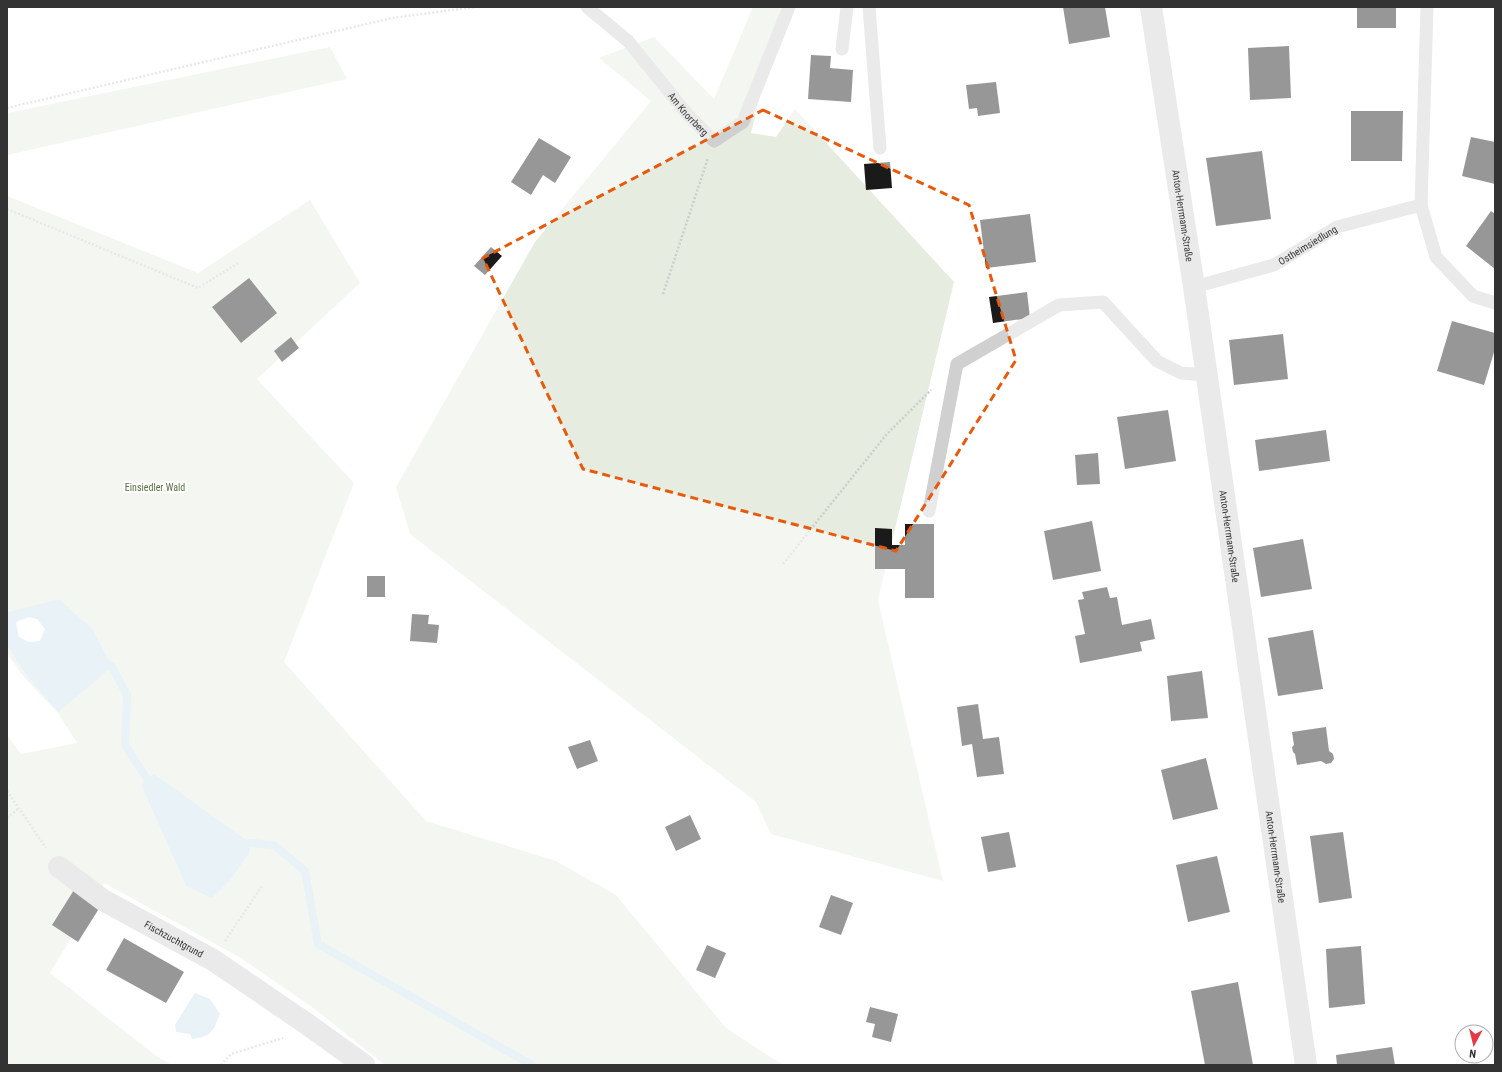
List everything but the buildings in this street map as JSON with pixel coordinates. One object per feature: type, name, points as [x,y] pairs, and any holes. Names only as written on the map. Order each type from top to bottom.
[{"type":"street","name":"Anton-Herrmann-Straße","points":[[1151,7],[1194,287],[1306,1065]]},
{"type":"street","name":"Fischzuchtgrund","points":[[59,867],[103,900],[212,960],[308,1024],[364,1065]]},
{"type":"lane","name":"Am Knorrberg","points":[[587,7],[628,41],[688,115],[714,141],[743,122],[789,7]]},
{"type":"lane","points":[[842,49],[847,7]]},
{"type":"lane","points":[[869,7],[880,148]]},
{"type":"lane","points":[[1427,7],[1421,205],[1436,257],[1473,296],[1495,303]]},
{"type":"lane","name":"Ostheimsiedlung","points":[[1194,287],[1274,265],[1337,227],[1421,205]]},
{"type":"lane","points":[[928,511],[957,364],[1059,306],[1103,302],[1157,361],[1181,373],[1206,375]]},
{"type":"path","points":[[7,108],[392,18],[475,7]]},
{"type":"path","points":[[663,294],[700,179],[714,141]]},
{"type":"path","points":[[7,209],[198,288],[240,262]]},
{"type":"path","points":[[783,564],[886,435],[957,364]]},
{"type":"path","points":[[7,791],[59,867]]},
{"type":"path","points":[[7,818],[19,808]]},
{"type":"path","points":[[212,960],[262,886]]},
{"type":"path","points":[[221,1065],[231,1054],[291,1035],[308,1024]]},
{"type":"highlighted area","points":[[763,110],[969,205],[1016,360],[896,551],[583,469],[483,258]]},
{"type":"green space","points":[[753,7],[781,7],[751,133],[776,137],[795,109],[954,282],[878,600],[943,881],[771,834],[756,802],[410,534],[396,487],[535,242],[651,101],[599,58],[654,37],[714,99]]},
{"type":"green space","points":[[330,47],[347,79],[7,155],[7,113]]},
{"type":"green space","name":"Einsiedler Wald","points":[[7,196],[198,273],[310,200],[360,283],[257,379],[354,483],[284,662],[426,821],[556,861],[616,895],[726,1028],[783,1065],[385,1065],[316,1010],[241,958],[104,883],[50,973],[155,1055],[172,1065],[7,1065],[7,735],[21,754],[77,743],[58,713],[23,676],[7,653],[7,645],[25,674],[58,712],[59,599],[7,612]],"holes":[[[141,785],[213,897],[186,886]]]},
{"type":"water","points":[[59,599],[93,630],[112,667],[58,712],[25,674],[7,645],[7,612]],"holes":[[[28,617],[37,619],[45,629],[40,641],[29,642],[19,637],[16,622]]]},
{"type":"water","points":[[154,774],[250,843],[249,853],[231,879],[212,898],[186,886],[141,785]]},
{"type":"water","points":[[195,993],[210,999],[220,1014],[215,1026],[208,1035],[192,1039],[190,1034],[176,1032],[175,1025]]},
{"type":"waterway","points":[[105,661],[112,667],[127,695],[125,745],[147,779],[154,787]]},
{"type":"waterway","points":[[250,843],[274,845],[305,871],[318,944],[532,1065]]}]
